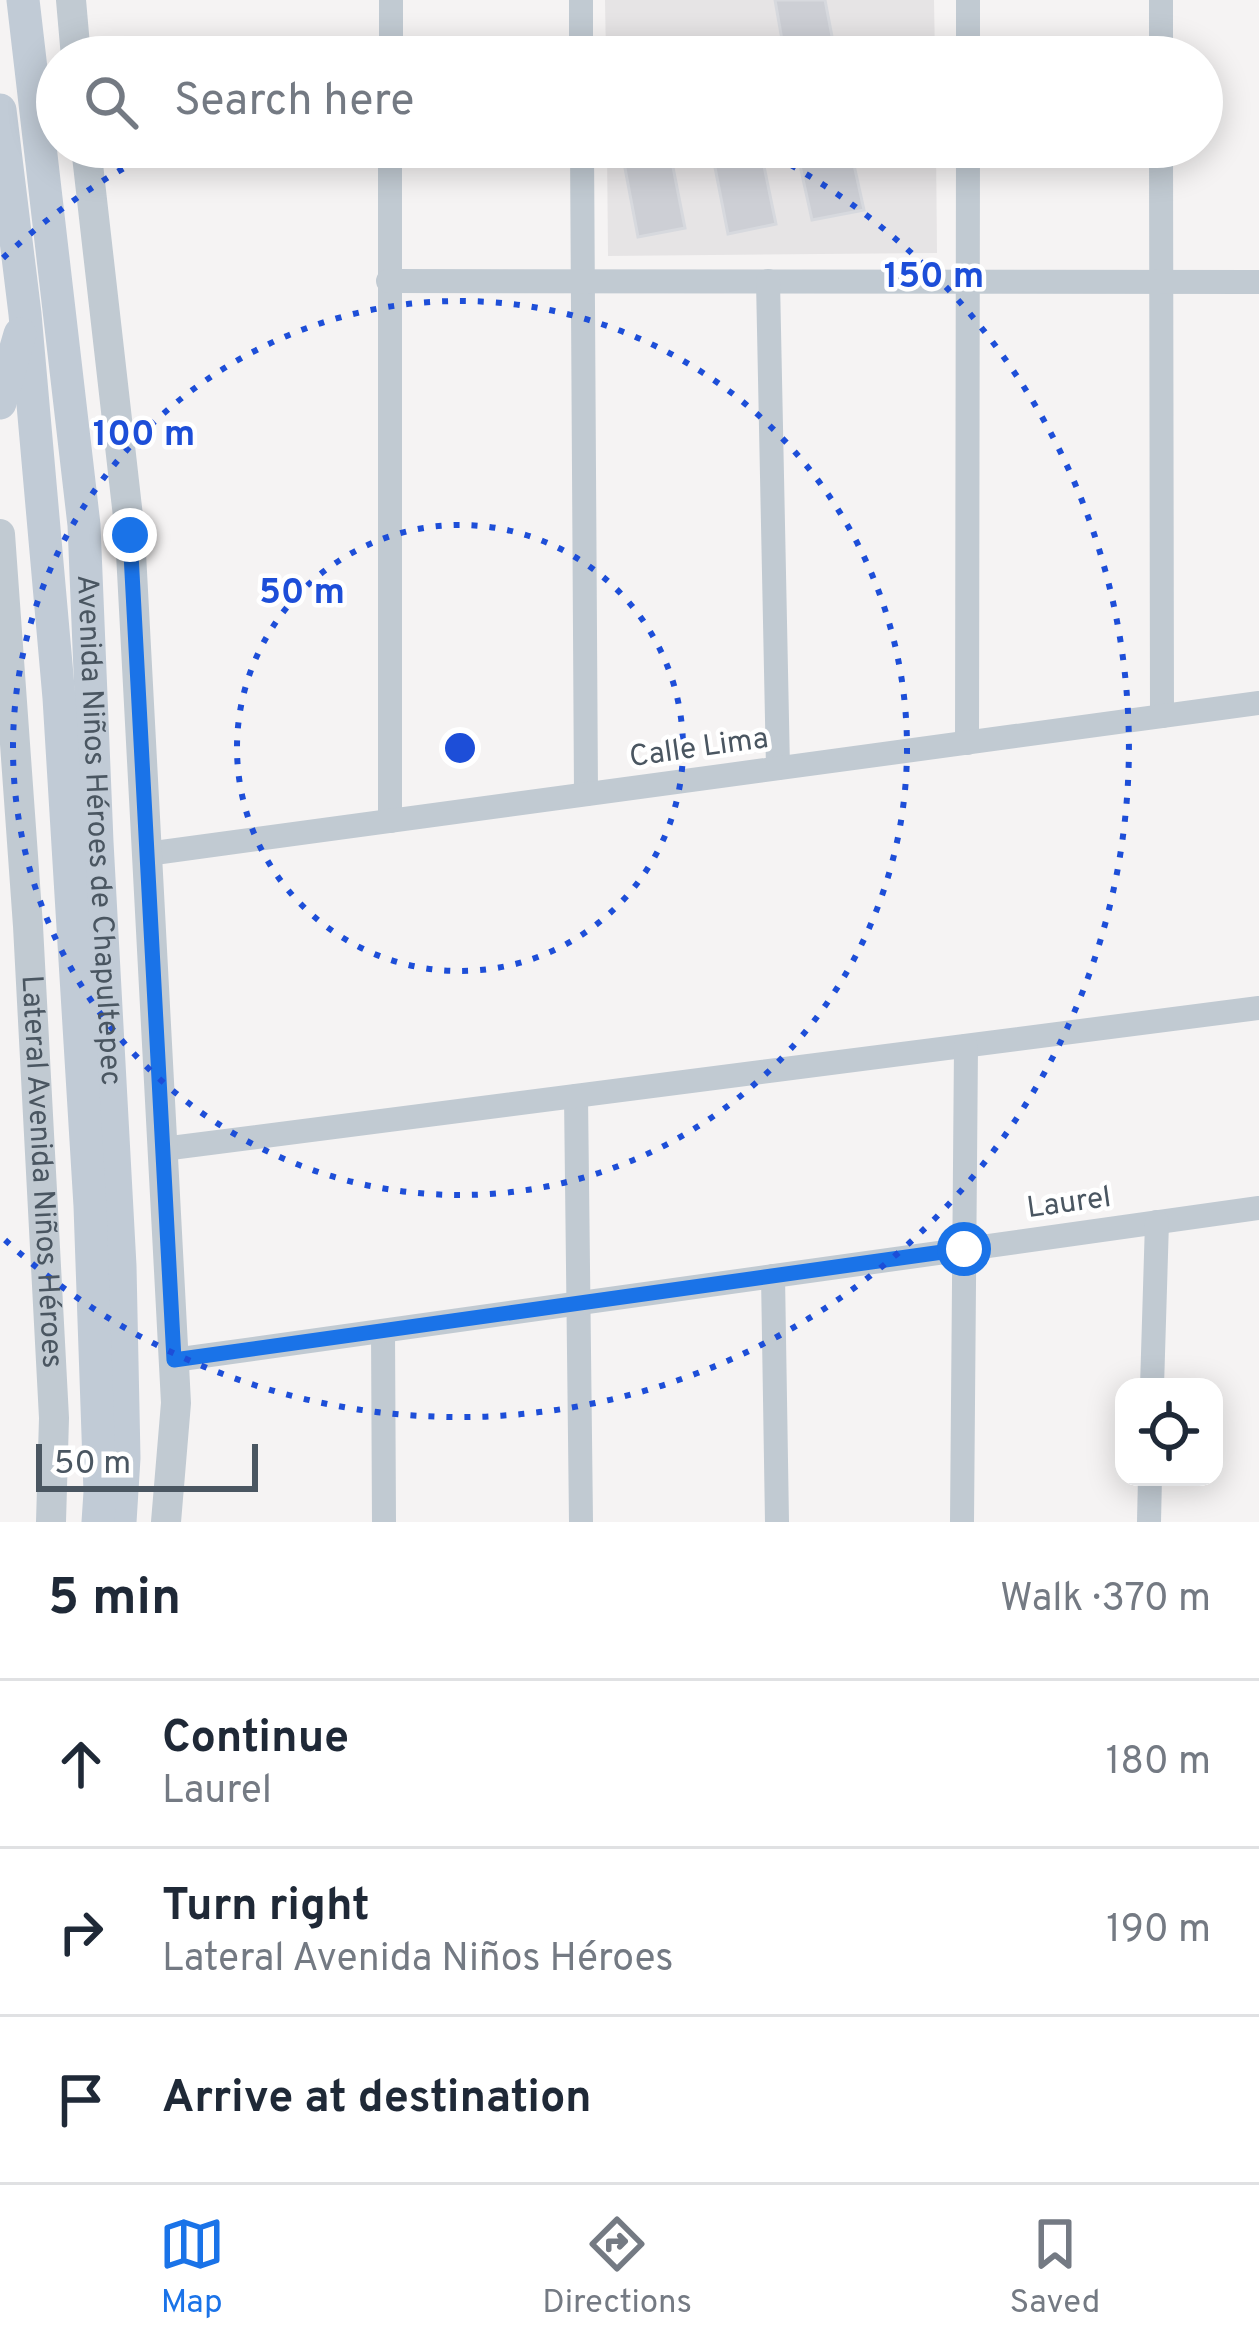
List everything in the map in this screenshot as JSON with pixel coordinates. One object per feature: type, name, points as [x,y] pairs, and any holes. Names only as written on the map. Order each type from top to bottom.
[{"type":"main road","name":"Avenida Niños Héroes de Chapultepec","points":[[23,0],[36,112]]},
{"type":"main road","name":"Avenida Niños Héroes de Chapultepec","points":[[0,110],[25,314],[59,698],[89,1206],[98,1522]]},
{"type":"main road","name":"Avenida Niños Héroes de Chapultepec","points":[[43,168],[84,525],[121,1266],[124,1458],[120,1522]]},
{"type":"main road","points":[[0,403],[25,314]]},
{"type":"street","points":[[71,0],[74,36]]},
{"type":"street","points":[[391,0],[391,36]]},
{"type":"street","points":[[581,0],[581,36]]},
{"type":"street","points":[[968,0],[968,36]]},
{"type":"street","points":[[1161,0],[1161,36]]},
{"type":"street","points":[[88,168],[130,535],[176,1403],[166,1522]]},
{"type":"street","points":[[390,168],[390,821]]},
{"type":"street","points":[[582,168],[586,794]]},
{"type":"street","points":[[967,743],[968,168]]},
{"type":"street","points":[[1161,168],[1162,716]]},
{"type":"street","points":[[388,280],[1259,282]]},
{"type":"street","points":[[768,281],[778,768]]},
{"type":"street","name":"Lateral Avenida Niños Héroes","points":[[0,534],[28,926],[55,1418],[51,1522]]},
{"type":"street","name":"Calle Lima","points":[[146,854],[1259,703]]},
{"type":"street","points":[[163,1149],[1259,1008]]},
{"type":"street","points":[[962,1522],[966,1046]]},
{"type":"street","points":[[576,1096],[581,1522]]},
{"type":"street","name":"Laurel","points":[[174,1360],[1259,1208]]},
{"type":"street","points":[[1153,1378],[1157,1222]]},
{"type":"street","points":[[773,1276],[777,1522]]},
{"type":"street","points":[[383,1330],[383,1522]]},
{"type":"street","points":[[1149,1522],[1150,1486]]},
{"type":"shaded area","points":[[605,0],[934,0],[935,36],[606,36]]},
{"type":"shaded area","points":[[607,168],[936,168],[937,253],[608,256]]},
{"type":"building","points":[[775,0],[825,0],[832,36],[781,36]]},
{"type":"building","points":[[625,168],[673,168],[685,228],[638,237]]},
{"type":"building","points":[[715,168],[764,168],[776,224],[728,234]]},
{"type":"building","points":[[801,168],[855,168],[864,210],[812,220]]},
{"type":"route","points":[[130,535],[174,1360],[964,1249]]}]
